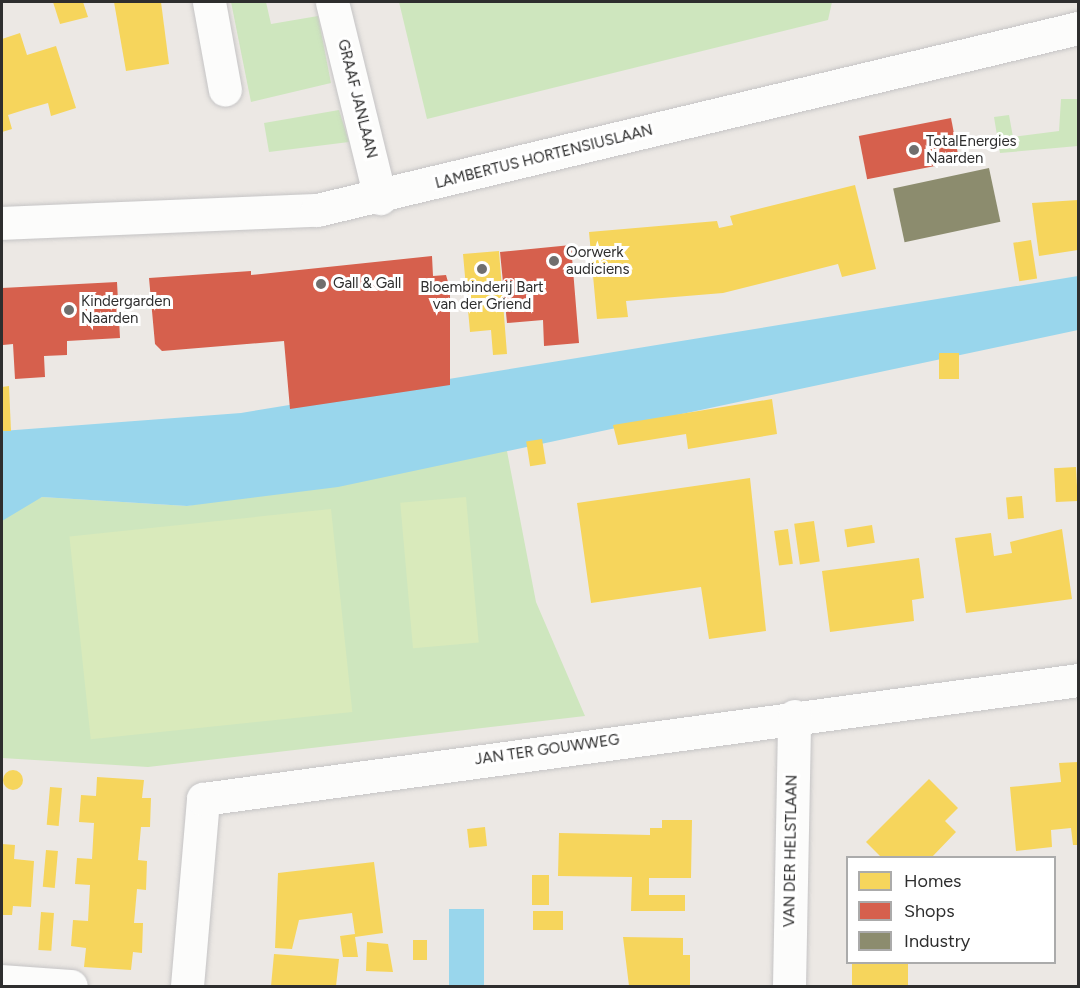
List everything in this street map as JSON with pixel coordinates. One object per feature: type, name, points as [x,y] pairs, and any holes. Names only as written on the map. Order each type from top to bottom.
[{"type":"street","points":[[209,2],[225,90]]},
{"type":"street","name":"GRAAF JANLAAN","points":[[332,2],[380,198]]},
{"type":"street","name":"LAMBERTUS HORTENSIUSLAAN","points":[[2,223],[317,210],[380,198],[1078,28]]},
{"type":"street","name":"JAN TER GOUWWEG","points":[[187,987],[203,799],[794,716],[1078,680]]},
{"type":"street","name":"VAN DER HELSTLAAN","points":[[789,987],[794,716]]},
{"type":"street","points":[[2,981],[71,987]]},
{"type":"green space","points":[[231,2],[266,2],[271,24],[318,16],[331,83],[251,102]]},
{"type":"green space","points":[[399,2],[832,2],[828,20],[427,119]]},
{"type":"green space","points":[[1061,99],[1078,99],[1078,146],[1000,153],[994,117],[1009,115],[1013,137],[1059,131]]},
{"type":"green space","points":[[339,110],[349,142],[269,152],[264,123]]},
{"type":"green space","points":[[506,446],[536,602],[585,716],[148,767],[2,758],[2,521],[15,508],[42,497],[187,506]]},
{"type":"green space","points":[[466,497],[479,642],[413,648],[400,503]]},
{"type":"green space","points":[[331,509],[352,712],[91,739],[69,536]]},
{"type":"water","points":[[1078,276],[1078,330],[338,487],[187,506],[42,497],[2,521],[2,431],[241,413]]},
{"type":"water","points":[[449,909],[484,909],[484,986],[449,986]]},
{"type":"building: Homes","points":[[53,2],[83,2],[88,17],[60,24]]},
{"type":"building: Homes","points":[[114,2],[161,2],[169,64],[126,71]]},
{"type":"building: Homes","points":[[20,33],[27,55],[56,46],[76,108],[51,116],[48,103],[8,115],[12,129],[2,132],[2,39]]},
{"type":"building: Homes","points":[[855,185],[876,269],[842,277],[838,264],[723,293],[626,301],[628,317],[597,319],[589,232],[717,221],[719,228],[733,225],[730,216]]},
{"type":"building: Homes","points":[[1078,200],[1078,250],[1039,256],[1032,203]]},
{"type":"building: Homes","points":[[1031,240],[1037,279],[1019,281],[1013,243]]},
{"type":"building: Homes","points":[[499,251],[507,354],[493,355],[491,330],[470,332],[463,254]]},
{"type":"building: Homes","points":[[939,353],[959,353],[959,379],[939,379]]},
{"type":"building: Homes","points":[[9,386],[11,431],[2,431],[2,387]]},
{"type":"building: Homes","points":[[772,399],[777,434],[688,449],[686,434],[618,445],[613,425]]},
{"type":"building: Homes","points":[[542,439],[546,464],[530,466],[526,442]]},
{"type":"building: Homes","points":[[1076,467],[1078,501],[1056,502],[1054,468]]},
{"type":"building: Homes","points":[[750,478],[766,631],[709,639],[701,587],[591,603],[577,503]]},
{"type":"building: Homes","points":[[1022,496],[1024,518],[1008,519],[1006,497]]},
{"type":"building: Homes","points":[[814,521],[820,562],[800,564],[794,524]]},
{"type":"building: Homes","points":[[872,525],[875,543],[847,547],[844,529]]},
{"type":"building: Homes","points":[[788,529],[793,564],[779,566],[774,531]]},
{"type":"building: Homes","points":[[1062,529],[1072,599],[966,613],[955,538],[991,533],[994,556],[1012,553],[1010,542]]},
{"type":"building: Homes","points":[[919,558],[924,598],[912,600],[914,621],[830,632],[822,571]]},
{"type":"building: Homes","points":[[1078,762],[1078,845],[1073,845],[1071,828],[1051,830],[1052,847],[1016,851],[1010,787],[1061,782],[1059,763]]},
{"type":"building: Homes","points":[[13,770],[20,773],[23,780],[20,787],[13,790],[6,787],[3,780],[6,773]]},
{"type":"building: Homes","points":[[97,777],[144,780],[142,798],[151,798],[150,827],[141,827],[138,860],[147,861],[146,890],[137,889],[134,923],[143,923],[142,953],[133,952],[131,970],[84,967],[86,948],[71,946],[73,920],[88,921],[90,885],[75,884],[77,858],[92,859],[94,823],[79,822],[81,795],[96,796]]},
{"type":"building: Homes","points":[[929,779],[958,808],[945,821],[956,832],[933,856],[880,856],[866,842]]},
{"type":"building: Homes","points":[[50,787],[62,788],[59,826],[47,825]]},
{"type":"building: Homes","points":[[662,820],[692,820],[691,878],[649,878],[649,895],[685,895],[685,911],[631,911],[632,877],[558,876],[559,833],[650,835],[650,828],[662,828]]},
{"type":"building: Homes","points":[[485,827],[487,846],[469,848],[467,829]]},
{"type":"building: Homes","points":[[2,844],[15,845],[14,859],[34,861],[31,907],[13,906],[12,915],[2,915]]},
{"type":"building: Homes","points":[[46,850],[58,851],[55,888],[43,887]]},
{"type":"building: Homes","points":[[374,862],[383,933],[355,937],[358,957],[343,957],[340,936],[355,934],[352,913],[299,920],[292,949],[275,948],[278,873]]},
{"type":"building: Homes","points":[[532,875],[549,875],[549,905],[532,905]]},
{"type":"building: Homes","points":[[533,911],[563,911],[563,930],[533,930]]},
{"type":"building: Homes","points":[[41,912],[54,913],[51,951],[38,950]]},
{"type":"building: Homes","points":[[623,937],[683,938],[683,955],[690,955],[690,986],[629,986]]},
{"type":"building: Homes","points":[[413,940],[427,940],[427,960],[413,960]]},
{"type":"building: Homes","points":[[367,942],[388,944],[393,972],[366,971]]},
{"type":"building: Homes","points":[[274,954],[339,959],[336,986],[271,986]]},
{"type":"building: Homes","points":[[852,964],[908,964],[908,986],[852,986]]},
{"type":"building: Shops","points":[[951,118],[959,161],[867,179],[859,136]]},
{"type":"building: Shops","points":[[571,245],[579,343],[544,346],[543,320],[507,323],[500,252]]},
{"type":"building: Shops","points":[[432,256],[433,276],[446,275],[450,289],[450,385],[290,409],[284,341],[162,351],[155,344],[149,278],[251,271],[251,275]]},
{"type":"building: Shops","points":[[117,282],[120,338],[67,341],[67,355],[44,356],[45,377],[15,379],[13,344],[3,345],[2,288]]},
{"type":"building: Industry","points":[[989,168],[1000,222],[905,242],[893,188]]},
{"type":"place","name":"TotalEnergies Naarden","points":[[914,150]]},
{"type":"place","name":"Oorwerk audiciens","points":[[554,261]]},
{"type":"place","name":"Bloembinderij Bart van der Griend","points":[[482,269]]},
{"type":"place","name":"Gall & Gall","points":[[321,284]]},
{"type":"place","name":"Kindergarden Naarden","points":[[69,310]]}]
